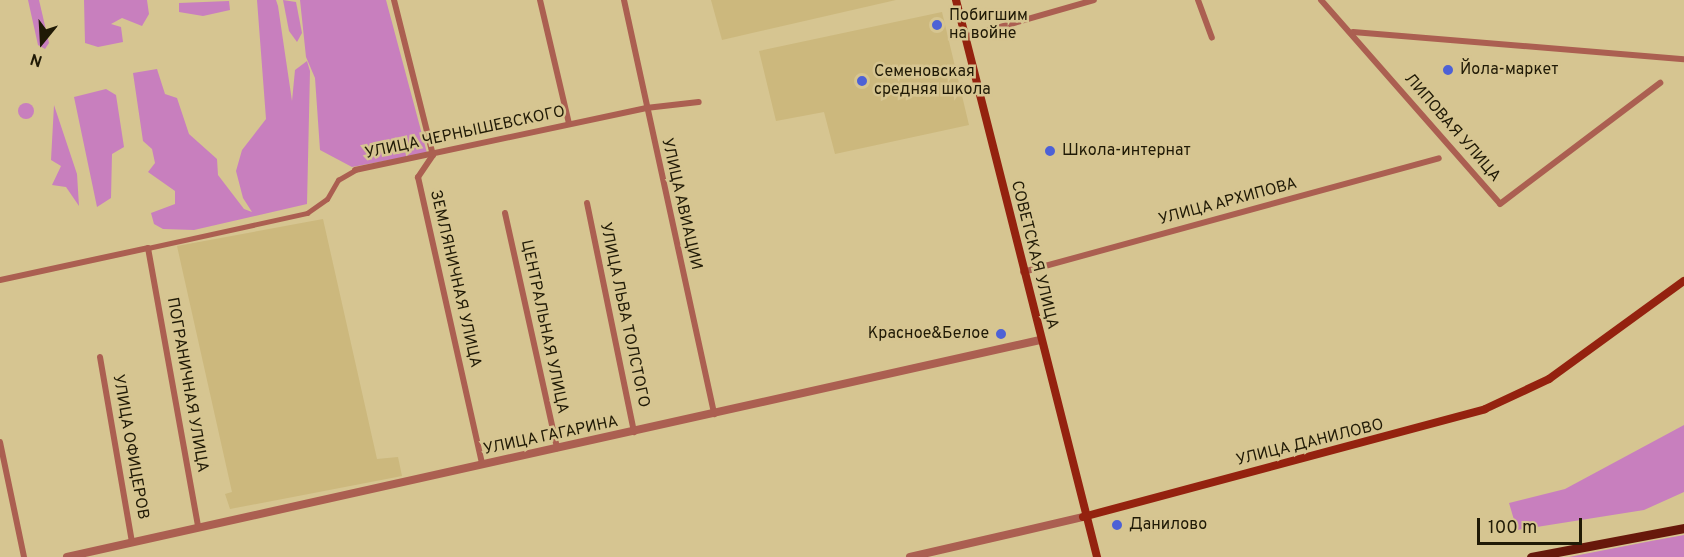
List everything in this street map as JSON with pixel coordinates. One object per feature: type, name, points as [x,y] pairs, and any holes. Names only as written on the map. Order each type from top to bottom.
[{"type":"main road","name":"СОВЕТСКАЯ УЛИЦА","points":[[956,0],[1083,516],[1097,557]]},
{"type":"main road","name":"УЛИЦА ДАНИЛОВО","points":[[1083,516],[1485,409],[1549,379],[1684,282]]},
{"type":"main road","points":[[1531,557],[1684,528]]},
{"type":"street","points":[[394,0],[433,155]]},
{"type":"street","points":[[540,0],[568,124]]},
{"type":"street","name":"УЛИЦА АВИАЦИИ","points":[[624,0],[645,108],[714,414]]},
{"type":"street","points":[[965,37],[1094,0]]},
{"type":"street","points":[[1198,0],[1212,38]]},
{"type":"street","name":"ЛИПОВАЯ УЛИЦА","points":[[1321,0],[1352,32],[1500,204],[1660,83]]},
{"type":"street","points":[[1352,32],[1684,59]]},
{"type":"street","name":"УЛИЦА ЧЕРНЫШЕВСКОГО","points":[[148,249],[307,213],[327,199],[338,180],[355,170],[645,108],[699,102]]},
{"type":"street","name":"ЗЕМЛЯНИЧНАЯ УЛИЦА","points":[[433,155],[418,177],[482,464]]},
{"type":"street","name":"УЛИЦА АРХИПОВА","points":[[1023,272],[1439,158]]},
{"type":"street","name":"УЛИЦА ЛЬВА ТОЛСТОГО","points":[[586,203],[634,432]]},
{"type":"street","name":"ЦЕНТРАЛЬНАЯ УЛИЦА","points":[[505,213],[557,448]]},
{"type":"street","points":[[0,280],[148,249]]},
{"type":"street","name":"ПОГРАНИЧНАЯ УЛИЦА","points":[[148,249],[198,527]]},
{"type":"street","name":"УЛИЦА ГАГАРИНА","points":[[67,557],[1040,340]]},
{"type":"street","name":"УЛИЦА ОФИЦЕРОВ","points":[[100,357],[132,542]]},
{"type":"street","points":[[0,442],[24,557]]},
{"type":"street","name":"УЛИЦА ДАНИЛОВО","points":[[910,557],[1083,516]]},
{"type":"shaded area","points":[[28,0],[39,0],[49,43],[45,49],[38,45]]},
{"type":"shaded area","points":[[84,0],[147,0],[149,14],[142,26],[122,18],[111,24],[121,27],[123,42],[98,47],[85,43]]},
{"type":"shaded area","points":[[257,0],[276,0],[292,101],[295,70],[307,61],[310,71],[307,204],[194,230],[163,229],[154,224],[151,213],[175,204],[175,191],[148,172],[155,163],[152,149],[143,141],[133,73],[157,69],[165,94],[177,98],[189,134],[217,159],[218,175],[244,209],[252,212],[243,198],[236,171],[242,150],[266,119]]},
{"type":"shaded area","points":[[283,0],[296,2],[302,33],[297,42],[289,31]]},
{"type":"shaded area","points":[[300,0],[386,0],[427,153],[352,167],[320,150],[315,78],[306,57]]},
{"type":"shaded area","points":[[711,0],[896,0],[722,40]]},
{"type":"shaded area","points":[[229,1],[230,10],[203,16],[179,12],[179,3]]},
{"type":"shaded area","name":"Семеновская средняя школа","points":[[942,12],[969,125],[835,154],[824,112],[776,121],[759,51]]},
{"type":"shaded area","points":[[106,89],[116,95],[124,147],[112,154],[111,198],[97,207],[74,97]]},
{"type":"shaded area","points":[[23,103],[29,103],[34,111],[32,117],[23,119],[18,114],[18,108]]},
{"type":"shaded area","points":[[54,105],[77,174],[79,206],[66,187],[52,185],[61,166],[51,160]]},
{"type":"shaded area","points":[[323,219],[377,459],[398,457],[402,476],[230,509],[225,494],[232,492],[177,246]]},
{"type":"shaded area","points":[[1684,425],[1684,492],[1644,510],[1517,530],[1509,503],[1565,489]]},
{"type":"shaded area","points":[[1684,535],[1684,557],[1569,557],[1651,541]]},
{"type":"place","name":"Побигшим на войне","points":[[937,25]]},
{"type":"place","name":"Йола-маркет","points":[[1448,70]]},
{"type":"place","name":"Семеновская средняя школа","points":[[862,81]]},
{"type":"place","name":"Школа-интернат","points":[[1050,151]]},
{"type":"place","name":"Красное&Белое","points":[[1001,334]]},
{"type":"place","name":"Данилово","points":[[1117,525]]}]
